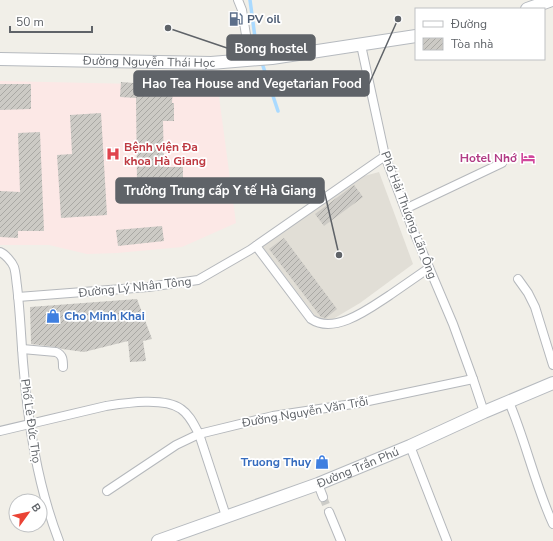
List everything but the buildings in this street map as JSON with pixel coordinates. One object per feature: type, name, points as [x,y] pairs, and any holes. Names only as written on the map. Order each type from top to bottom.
[{"type":"main road","points":[[530,8],[552,0]]},
{"type":"main road","name":"Đường Nguyễn Thái Học","points":[[0,59],[211,63],[272,58],[415,36]]},
{"type":"main road","name":"Đường Trần Phú","points":[[158,541],[318,484],[410,446],[484,412],[553,384]]},
{"type":"street","points":[[238,0],[242,10],[252,60]]},
{"type":"street","name":"Phố Hải Thượng Lãn Ông","points":[[361,45],[385,156],[405,209],[453,324],[473,379]]},
{"type":"street","name":"Đường Lý Nhân Tông","points":[[18,297],[148,287],[191,282],[206,276],[256,246],[385,156]]},
{"type":"street","points":[[405,209],[502,163]]},
{"type":"street","points":[[256,246],[311,319],[322,323],[336,323],[357,316],[429,268]]},
{"type":"street","points":[[0,252],[3,253],[14,266],[18,297]]},
{"type":"street","points":[[518,279],[528,293],[534,307],[553,365]]},
{"type":"street","name":"Phố Lê Đức Thọ","points":[[18,297],[30,425],[40,480],[59,541]]},
{"type":"street","points":[[22,349],[56,352],[60,354],[63,360],[63,367]]},
{"type":"street","points":[[473,379],[484,412]]},
{"type":"street","name":"Đường Nguyễn Văn Trỗi","points":[[107,491],[176,445],[199,434],[268,417],[359,403],[473,379]]},
{"type":"street","points":[[0,431],[122,403],[157,402],[180,408],[189,415],[199,434],[226,516]]},
{"type":"street","points":[[509,402],[553,524]]},
{"type":"street","points":[[410,446],[447,541]]},
{"type":"street","points":[[318,484],[323,497]]},
{"type":"street","points":[[329,512],[341,541]]},
{"type":"shaded area","name":"Bệnh viện Đa khoa Hà Giang","points":[[0,81],[183,85],[217,82],[236,223],[182,247],[117,253],[87,254],[49,245],[0,245]]},
{"type":"shaded area","points":[[379,172],[413,264],[360,303],[328,322],[319,321],[262,246],[357,178]]},
{"type":"waterway","points":[[250,0],[256,45],[278,111]]},
{"type":"tunnel","points":[[323,497],[329,512]]},
{"type":"place","name":"PV oil","points":[[236,19]]},
{"type":"place","name":"Hao Tea House and Vegetarian Food","points":[[398,19]]},
{"type":"place","name":"Bong hostel","points":[[168,28]]},
{"type":"place","name":"Bệnh viện Đa khoa Hà Giang","points":[[113,154]]},
{"type":"place","name":"Hotel Nhớ","points":[[528,158]]},
{"type":"place","name":"Trường Trung cấp Y tế Hà Giang","points":[[339,255]]},
{"type":"place","name":"Cho Minh Khai","points":[[53,316]]},
{"type":"place","name":"Truong Thuy","points":[[322,462]]}]
